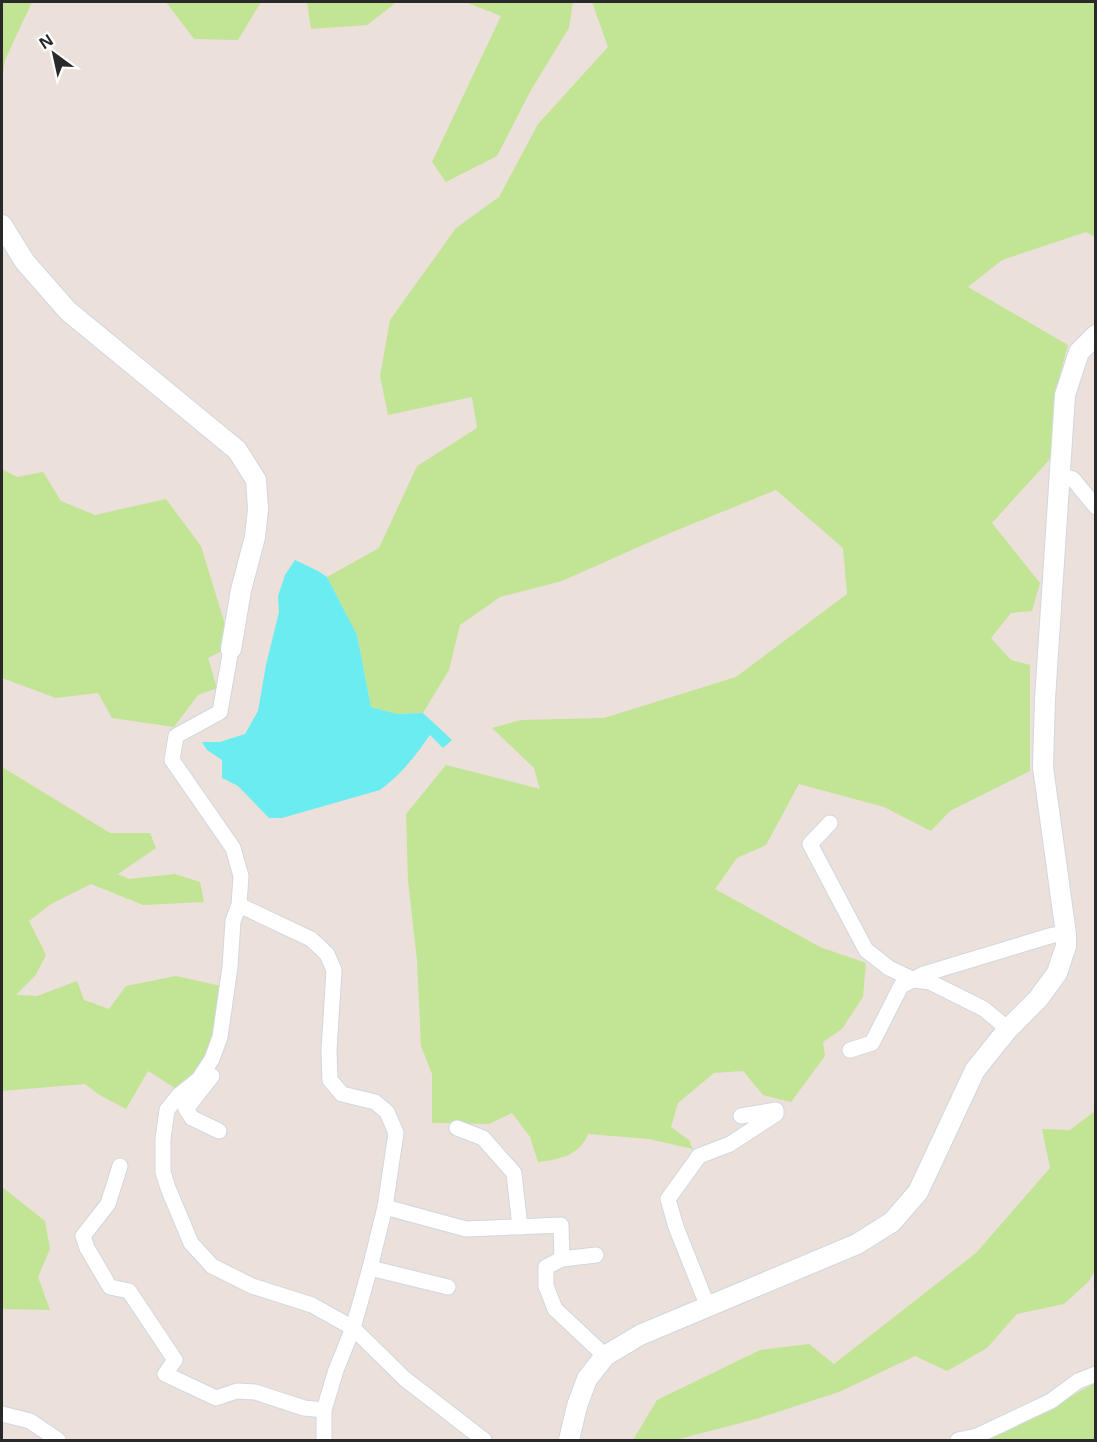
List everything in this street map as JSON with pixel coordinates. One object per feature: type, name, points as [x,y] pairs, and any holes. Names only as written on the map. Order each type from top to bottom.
[{"type":"street","points":[[2,225],[26,262],[68,311],[237,450],[256,480],[258,509],[255,537],[242,590],[220,712],[176,736],[172,760],[233,848],[241,876],[239,906],[233,921],[230,967],[220,1037],[212,1059],[199,1079],[179,1095],[167,1110],[163,1139],[163,1172],[168,1188],[191,1243],[212,1266],[252,1286],[312,1305],[353,1328],[465,1434],[484,1440]]},
{"type":"street","points":[[569,1440],[577,1406],[587,1379],[605,1356],[640,1335],[857,1244],[892,1222],[918,1192],[975,1070],[1008,1029],[1038,999],[1057,973],[1066,946],[1066,934],[1043,767],[1044,699],[1065,395],[1079,352],[1095,335]]},
{"type":"street","points":[[1061,475],[1073,479],[1095,507]]},
{"type":"street","points":[[830,823],[810,844],[866,950],[889,968],[914,980],[930,982],[984,1009],[1008,1029]]},
{"type":"street","points":[[239,906],[312,939],[327,954],[334,970],[329,1050],[330,1080],[342,1094],[375,1102],[387,1112],[396,1133],[385,1207],[370,1268],[353,1328],[336,1370],[324,1410],[324,1440]]},
{"type":"street","points":[[850,1050],[872,1043],[901,986],[924,974],[1053,935],[1066,934]]},
{"type":"street","points":[[219,1131],[192,1118],[186,1109],[220,1066],[220,1037]]},
{"type":"street","points":[[708,1307],[676,1227],[668,1199],[699,1156],[730,1144],[776,1114],[776,1110],[741,1116]]},
{"type":"street","points":[[457,1128],[483,1138],[514,1173],[520,1227]]},
{"type":"street","points":[[120,1166],[108,1204],[83,1236],[87,1248],[110,1287],[129,1291],[175,1360],[165,1374],[216,1398],[237,1391],[255,1392],[304,1408],[324,1410]]},
{"type":"street","points":[[385,1207],[466,1229],[561,1225],[562,1259]]},
{"type":"street","points":[[597,1255],[562,1259],[546,1267],[546,1286],[555,1309],[605,1356]]},
{"type":"street","points":[[370,1268],[448,1287]]},
{"type":"street","points":[[958,1440],[976,1436],[1051,1401],[1078,1381],[1095,1374]]},
{"type":"street","points":[[2,1414],[30,1421],[58,1440]]},
{"type":"green space","points":[[2,2],[32,2],[5,60],[2,80]]},
{"type":"green space","points":[[166,2],[261,2],[238,40],[194,39]]},
{"type":"green space","points":[[307,2],[397,2],[367,25],[311,29]]},
{"type":"green space","points":[[465,2],[573,2],[569,28],[531,90],[497,156],[446,182],[432,162],[501,16]]},
{"type":"green space","points":[[592,2],[1095,2],[1095,237],[1086,232],[1002,260],[968,287],[1068,345],[1054,397],[1051,458],[992,523],[1040,583],[1032,611],[1011,613],[991,638],[1011,660],[1030,665],[1030,771],[950,811],[931,831],[884,807],[799,784],[766,845],[737,858],[715,889],[820,947],[866,963],[863,997],[842,1029],[823,1042],[825,1056],[791,1102],[763,1095],[743,1071],[714,1073],[678,1103],[671,1127],[689,1140],[693,1149],[649,1139],[588,1134],[574,1152],[554,1160],[538,1162],[530,1137],[512,1113],[489,1124],[432,1123],[432,1074],[421,1046],[417,960],[408,881],[406,814],[446,765],[540,789],[534,768],[492,728],[521,720],[604,718],[736,677],[847,594],[843,548],[776,490],[670,533],[562,581],[500,597],[460,625],[449,670],[423,713],[397,714],[371,707],[357,635],[327,577],[379,548],[417,466],[477,428],[472,397],[388,415],[380,376],[390,320],[456,228],[499,197],[538,124],[608,47]]},
{"type":"green space","points":[[2,469],[17,477],[43,472],[61,501],[95,515],[166,499],[201,546],[227,631],[220,652],[208,658],[217,688],[198,695],[174,727],[112,718],[98,693],[56,698],[2,678]]},
{"type":"green space","points":[[2,767],[110,833],[150,833],[156,848],[118,874],[129,879],[175,874],[200,882],[204,902],[143,905],[91,884],[51,904],[29,921],[46,955],[35,976],[16,995],[37,996],[77,981],[84,1000],[109,1009],[126,986],[176,976],[221,986],[217,1065],[204,1081],[193,1076],[175,1088],[148,1071],[126,1109],[85,1084],[2,1091]]},
{"type":"green space","points":[[1095,1111],[1095,1270],[1089,1281],[1064,1304],[1017,1314],[987,1348],[947,1371],[915,1356],[839,1392],[756,1419],[675,1440],[633,1440],[657,1400],[760,1350],[809,1344],[834,1364],[976,1253],[1050,1168],[1042,1129],[1070,1130]]},
{"type":"green space","points":[[2,1187],[45,1221],[50,1249],[38,1277],[50,1310],[2,1309]]},
{"type":"green space","points":[[1095,1383],[1095,1440],[978,1440],[1004,1433]]},
{"type":"water","points":[[295,560],[327,577],[357,635],[371,707],[397,714],[423,713],[452,740],[443,748],[430,735],[401,772],[380,790],[282,818],[269,818],[238,786],[222,778],[222,760],[207,750],[202,742],[220,742],[245,734],[258,711],[279,612],[278,596],[285,575]]}]
